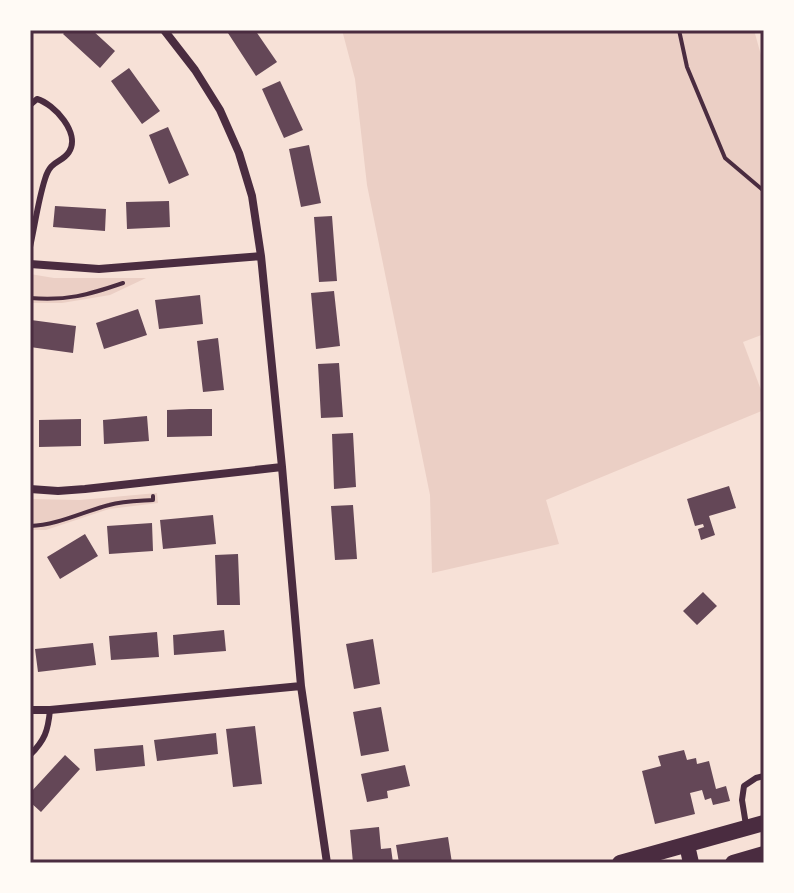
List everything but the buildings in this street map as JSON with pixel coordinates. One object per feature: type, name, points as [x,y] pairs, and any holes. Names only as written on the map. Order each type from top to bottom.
[{"type":"main road","points":[[620,863],[764,823]]},
{"type":"main road","points":[[687,845],[691,863]]},
{"type":"main road","points":[[733,863],[764,854]]},
{"type":"street","points":[[164,30],[195,70],[220,110],[239,153],[252,196],[261,256],[301,686],[327,863]]},
{"type":"street","points":[[30,264],[99,269],[261,256]]},
{"type":"street","points":[[30,489],[85,489],[282,467]]},
{"type":"street","points":[[30,710],[301,686]]},
{"type":"lane","points":[[30,105],[37,99],[44,101],[67,124],[72,139],[67,156],[53,164],[46,176],[30,247]]},
{"type":"lane","points":[[30,755],[48,730],[50,710]]},
{"type":"lane","points":[[746,829],[742,800],[744,786],[764,776]]},
{"type":"path","points":[[679,30],[687,67],[725,158],[764,191]]},
{"type":"path","points":[[30,298],[54,300],[81,297],[131,281],[142,267]]},
{"type":"path","points":[[30,526],[71,519],[111,504],[153,500],[152,482]]},
{"type":"shaded area","points":[[342,30],[754,30],[764,66],[764,334],[743,342],[764,398],[764,410],[546,500],[559,544],[432,573],[430,495],[367,185],[355,79]]},
{"type":"shaded area","points":[[30,274],[54,278],[146,278],[110,295],[62,303],[30,303]]},
{"type":"shaded area","points":[[157,493],[158,503],[109,509],[46,530],[30,530],[30,499],[80,500]]}]
